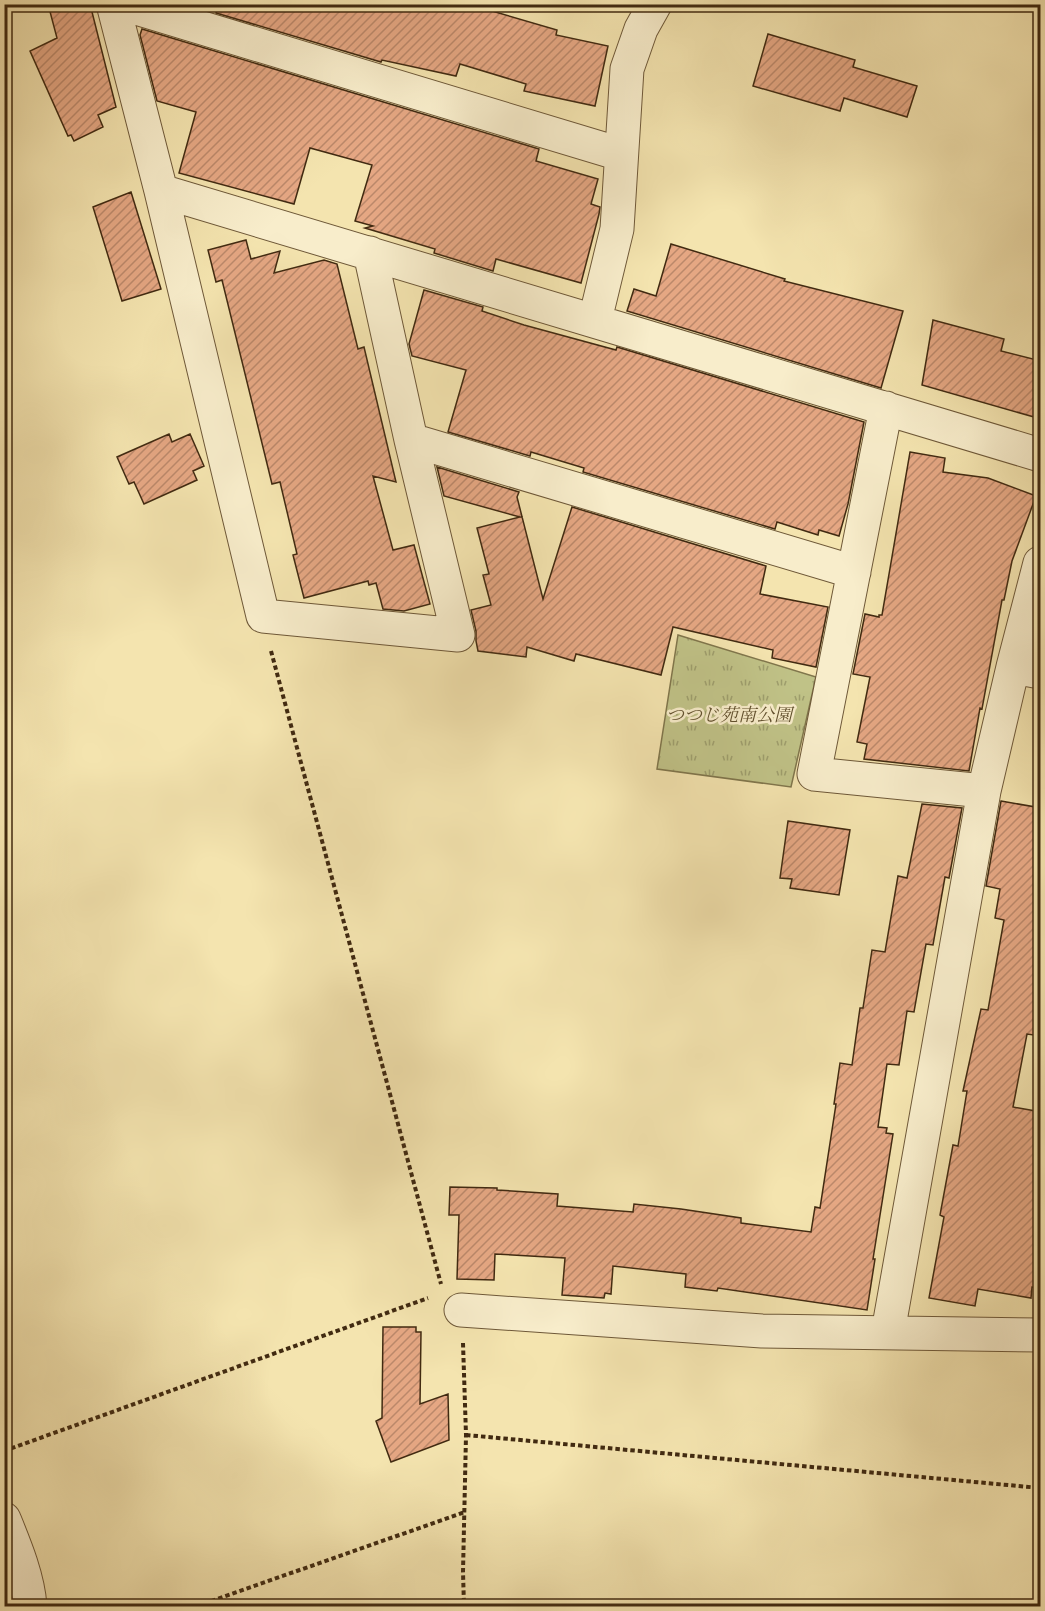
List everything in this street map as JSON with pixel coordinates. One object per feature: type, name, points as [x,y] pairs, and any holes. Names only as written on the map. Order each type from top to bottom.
[{"type":"street","points":[[113,4],[161,191],[263,616],[458,634],[411,440],[370,253]]},
{"type":"street","points":[[123,4],[620,154]]},
{"type":"street","points":[[595,320],[617,229],[627,69],[641,29],[655,4]]},
{"type":"street","points":[[161,191],[1041,455]]},
{"type":"street","points":[[886,408],[814,774],[984,791]]},
{"type":"street","points":[[411,440],[854,572]]},
{"type":"street","points":[[888,1332],[984,791],[1027,669],[1041,563]]},
{"type":"street","points":[[452,1301],[762,1331],[1041,1335]]},
{"type":"street","points":[[4,1519],[12,1538],[30,1606]]},
{"type":"path","points":[[263,616],[452,1301],[466,1435],[464,1606]]},
{"type":"path","points":[[4,1451],[452,1301]]},
{"type":"path","points":[[466,1435],[1041,1488]]},
{"type":"path","points":[[197,1606],[465,1512]]},
{"type":"green space","name":"つつじ苑南公園","points":[[678,635],[816,677],[791,787],[657,769]]},
{"type":"building","points":[[48,4],[90,4],[116,107],[98,115],[103,127],[74,141],[71,135],[68,136],[30,51],[57,38]]},
{"type":"building","points":[[219,4],[495,4],[492,11],[557,30],[556,35],[608,46],[595,106],[524,91],[526,84],[460,64],[456,76],[382,60],[381,62],[216,13]]},
{"type":"building","points":[[142,29],[539,149],[536,161],[598,179],[591,204],[600,207],[599,214],[581,283],[496,259],[493,271],[434,253],[435,249],[365,228],[373,226],[355,221],[372,165],[310,148],[294,204],[179,173],[196,112],[157,101],[140,35]]},
{"type":"building","points":[[768,34],[855,60],[853,67],[917,86],[907,117],[844,98],[840,111],[753,86]]},
{"type":"building","points":[[131,192],[161,289],[122,301],[93,207]]},
{"type":"building","points":[[246,240],[251,259],[280,251],[274,273],[324,260],[337,264],[358,349],[364,347],[396,482],[373,476],[393,550],[414,545],[430,604],[404,611],[383,609],[376,583],[369,585],[368,581],[304,598],[293,555],[297,554],[280,482],[272,484],[222,280],[216,282],[208,250]]},
{"type":"building","points":[[671,244],[785,279],[784,281],[903,311],[881,388],[627,311],[634,289],[656,296]]},
{"type":"building","points":[[424,290],[483,307],[482,311],[524,325],[616,350],[617,347],[864,422],[848,504],[839,536],[819,530],[818,535],[777,522],[775,529],[583,472],[584,468],[531,452],[530,456],[448,432],[466,370],[412,356],[409,344]]},
{"type":"building","points":[[933,320],[1004,339],[1001,351],[1041,361],[1041,419],[922,385]]},
{"type":"building","points":[[169,434],[172,442],[190,434],[204,466],[193,471],[197,480],[144,504],[134,482],[129,484],[117,457]]},
{"type":"building","points":[[910,452],[945,458],[943,472],[988,478],[1036,496],[1012,561],[1004,600],[1002,600],[969,771],[864,759],[867,744],[857,742],[870,677],[853,674],[865,614],[879,617],[882,615]]},
{"type":"building","points":[[437,467],[519,492],[517,497],[543,599],[572,507],[766,566],[760,594],[828,607],[816,667],[772,658],[773,650],[673,627],[661,675],[576,654],[574,661],[527,647],[526,657],[478,651],[471,610],[491,605],[483,575],[489,574],[477,528],[520,517],[444,496]]},
{"type":"building","points":[[1001,801],[1041,808],[1041,1036],[1027,1034],[1013,1107],[1041,1112],[1041,1288],[1032,1287],[1031,1298],[978,1289],[975,1306],[929,1298],[944,1217],[940,1215],[953,1145],[958,1146],[967,1091],[963,1091],[981,1009],[988,1010],[1004,920],[995,918],[1000,889],[986,886]]},
{"type":"building","points":[[922,804],[962,808],[949,878],[945,877],[933,945],[926,944],[914,1012],[907,1011],[899,1065],[887,1064],[878,1127],[887,1128],[886,1133],[893,1134],[867,1310],[718,1288],[717,1291],[685,1287],[686,1274],[613,1266],[611,1294],[605,1293],[604,1298],[562,1295],[565,1258],[495,1254],[494,1280],[457,1279],[459,1215],[449,1215],[450,1187],[497,1188],[497,1190],[558,1194],[557,1206],[633,1212],[634,1204],[681,1209],[741,1218],[741,1223],[811,1232],[815,1207],[820,1208],[840,1063],[852,1065],[860,1008],[863,1008],[872,950],[885,952],[898,876],[907,878]]},
{"type":"building","points":[[788,821],[850,830],[839,895],[790,888],[792,879],[780,878]]},
{"type":"building","points":[[383,1327],[416,1327],[416,1332],[421,1332],[420,1404],[448,1394],[449,1440],[391,1462],[376,1421],[382,1418]]}]
